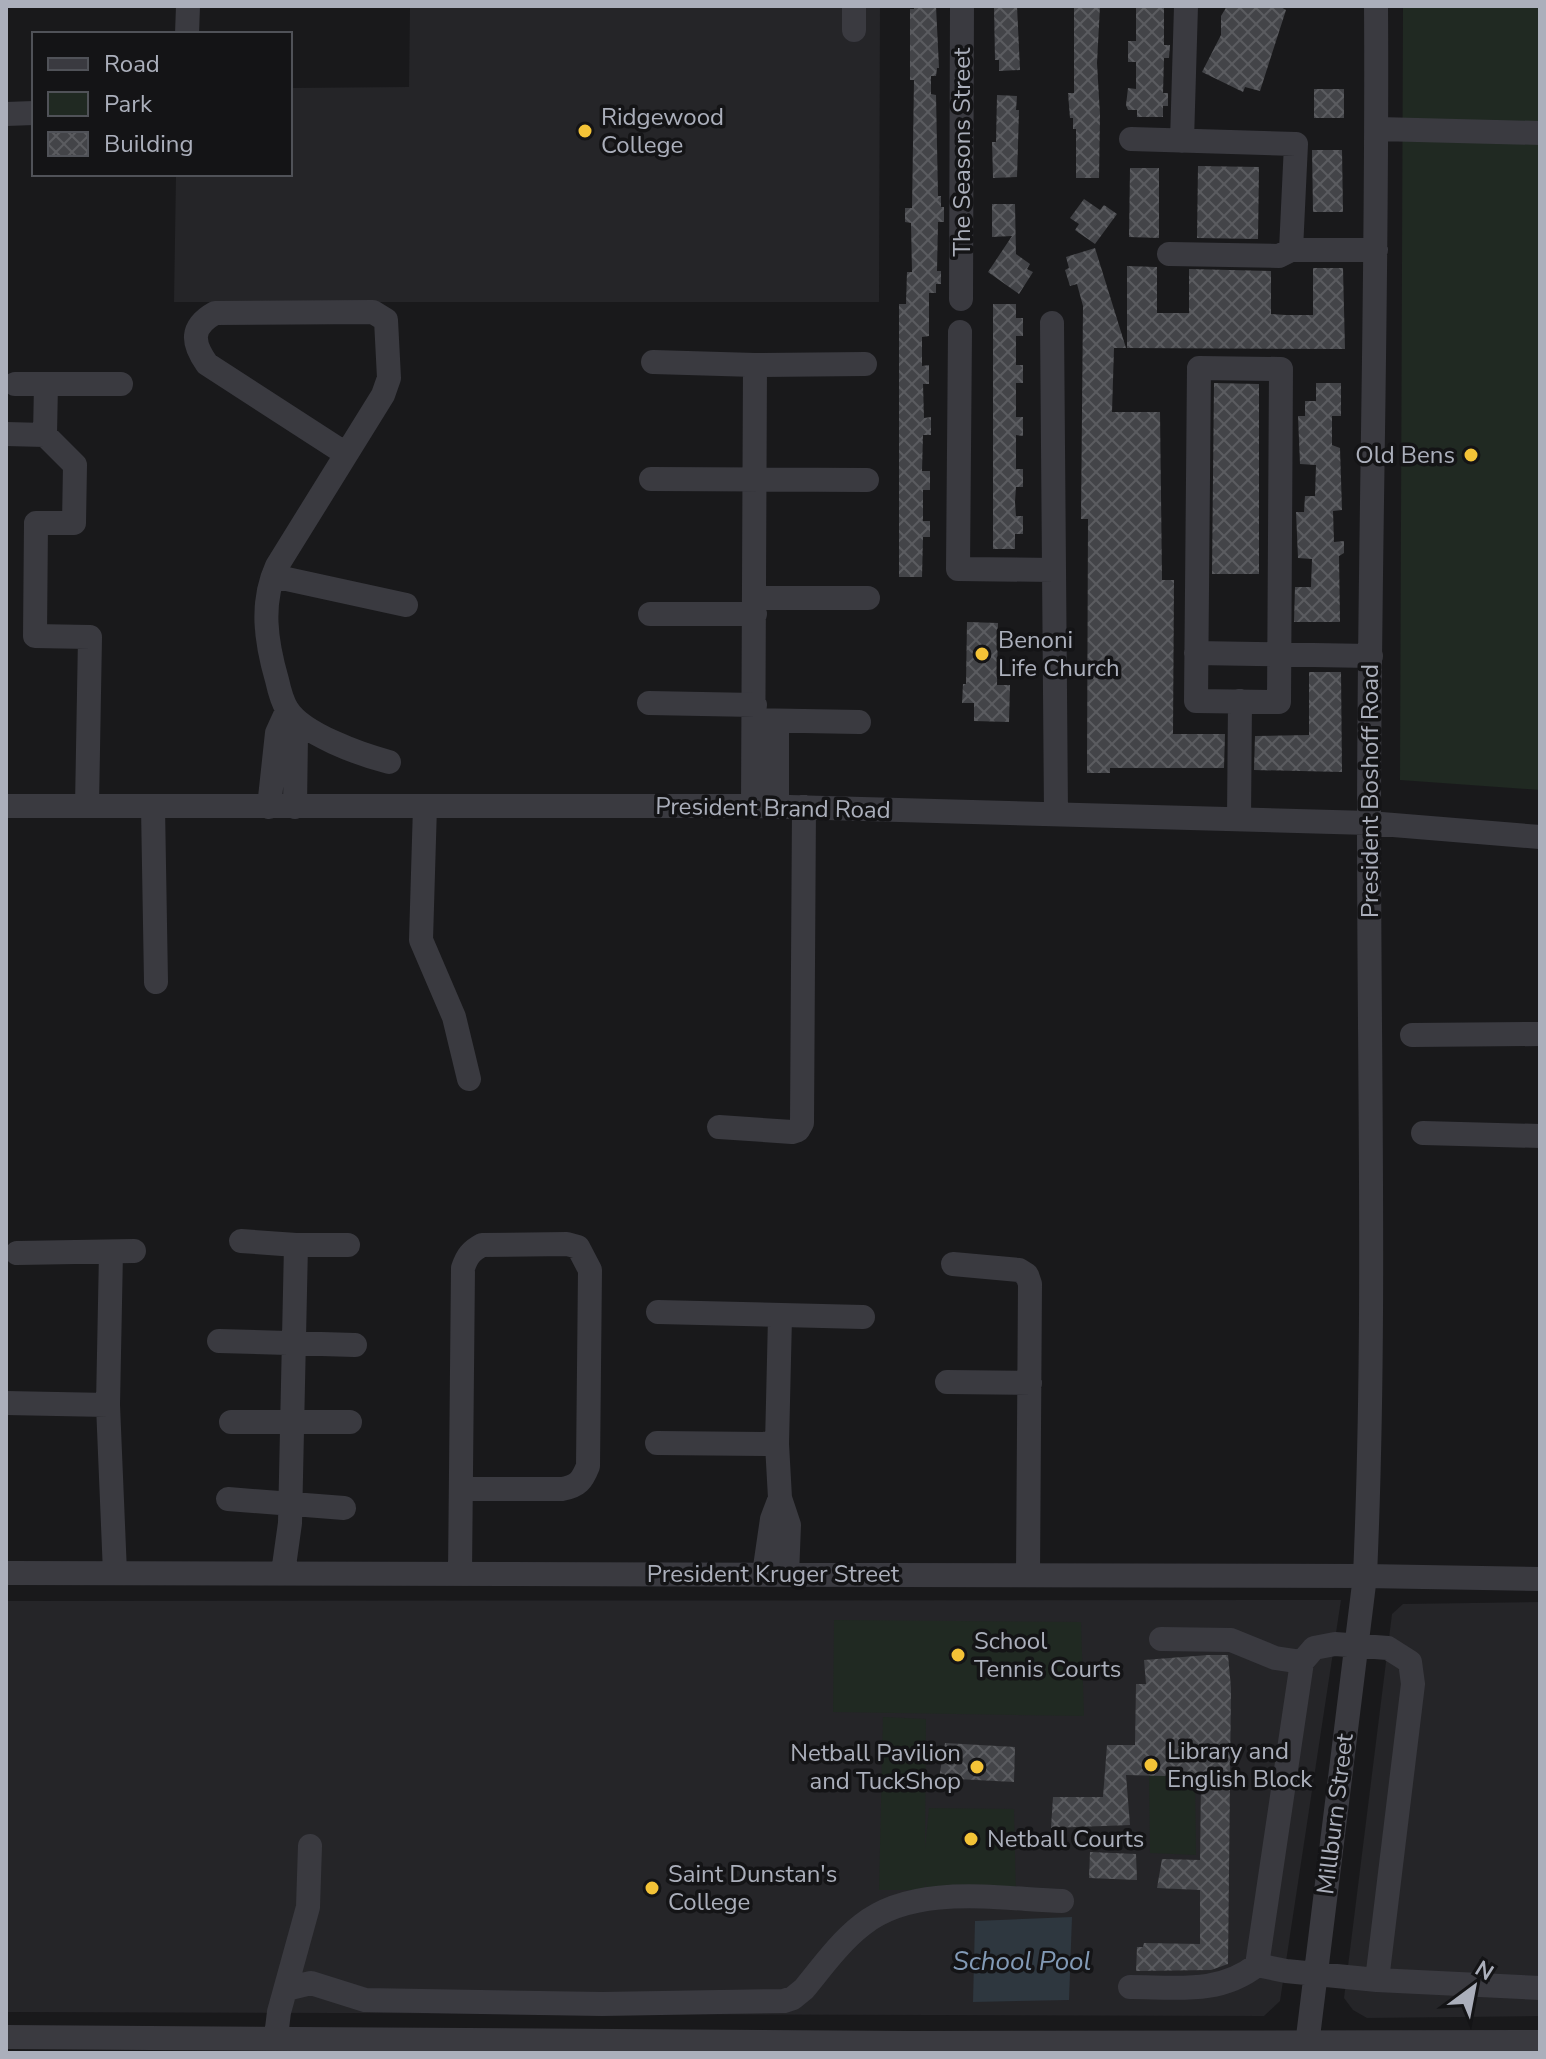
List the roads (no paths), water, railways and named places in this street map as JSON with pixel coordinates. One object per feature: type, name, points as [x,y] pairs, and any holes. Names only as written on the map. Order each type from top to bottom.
[{"type":"street","points":[[187,32],[188,6]]},
{"type":"street","name":"The Seasons Street","points":[[961,299],[962,6]]},
{"type":"street","points":[[1182,141],[1186,6]]},
{"type":"street","name":"President Boshoff Road","points":[[1365,1576],[1370,1406],[1369,823],[1378,129],[1365,64],[1376,6]]},
{"type":"street","points":[[6,114],[32,113]]},
{"type":"street","points":[[1378,129],[1540,133]]},
{"type":"street","points":[[1131,139],[1296,144],[1291,250]]},
{"type":"street","points":[[1169,254],[1279,256],[1291,250],[1376,250]]},
{"type":"street","points":[[295,807],[296,734],[269,653],[265,615],[269,585],[383,395],[389,378],[386,320],[373,312],[357,312],[215,313],[204,320],[197,328],[196,344],[207,364],[346,454]]},
{"type":"street","points":[[1052,323],[1056,814]]},
{"type":"street","points":[[960,332],[958,569],[1054,570]]},
{"type":"street","points":[[653,362],[865,364]]},
{"type":"street","points":[[755,365],[755,713],[765,806]]},
{"type":"street","points":[[1199,368],[1281,369],[1279,702],[1196,701],[1196,653],[1199,368]]},
{"type":"street","points":[[15,384],[121,384]]},
{"type":"street","points":[[45,435],[46,384]]},
{"type":"street","points":[[6,434],[45,435],[75,465],[74,523],[36,523],[35,636],[90,637],[87,806]]},
{"type":"street","points":[[651,479],[867,480]]},
{"type":"street","points":[[273,576],[406,605]]},
{"type":"street","points":[[650,614],[868,598]]},
{"type":"street","points":[[1196,653],[1371,656]]},
{"type":"street","points":[[1239,819],[1240,701]]},
{"type":"street","points":[[649,703],[859,722]]},
{"type":"street","points":[[287,711],[328,739],[359,754],[389,762]]},
{"type":"street","points":[[269,807],[277,733],[287,711]]},
{"type":"street","name":"President Brand Road","points":[[6,806],[765,806],[1369,823],[1540,837]]},
{"type":"street","points":[[425,806],[421,940],[454,1017],[469,1079]]},
{"type":"street","points":[[153,807],[156,982]]},
{"type":"street","points":[[719,1127],[792,1132],[798,1130],[802,1123],[804,807]]},
{"type":"street","points":[[1412,1035],[1540,1034]]},
{"type":"street","points":[[1423,1133],[1540,1136]]},
{"type":"street","points":[[241,1241],[348,1245]]},
{"type":"street","points":[[460,1574],[463,1268],[466,1259],[472,1250],[482,1245],[567,1244],[578,1247],[590,1270],[588,1466],[582,1480],[576,1486],[562,1489],[461,1489]]},
{"type":"street","points":[[283,1573],[290,1504],[296,1245]]},
{"type":"street","points":[[17,1253],[123,1252],[108,1405],[115,1573]]},
{"type":"street","points":[[953,1264],[1019,1270],[1027,1275],[1031,1296],[1028,1575]]},
{"type":"street","points":[[658,1312],[863,1317]]},
{"type":"street","points":[[775,1574],[772,1519],[780,1498],[777,1444],[780,1317]]},
{"type":"street","points":[[219,1341],[355,1345]]},
{"type":"street","points":[[947,1382],[1030,1383]]},
{"type":"street","points":[[6,1403],[108,1405]]},
{"type":"street","points":[[231,1422],[350,1422]]},
{"type":"street","points":[[657,1443],[777,1444]]},
{"type":"street","points":[[228,1499],[344,1508]]},
{"type":"street","name":"President Kruger Street","points":[[6,1573],[1540,1579]]},
{"type":"street","name":"Millburn Street","points":[[1306,2047],[1365,1576]]},
{"type":"street","points":[[1161,1639],[1231,1640],[1275,1658],[1302,1662]]},
{"type":"street","points":[[1257,1965],[1302,1662],[1308,1652],[1322,1645],[1388,1648],[1410,1662],[1413,1684],[1377,1980]]},
{"type":"street","points":[[274,2046],[308,1907],[310,1846]]},
{"type":"street","points":[[286,1989],[303,1984],[321,1985],[365,2000],[602,2004],[784,2001],[804,1989],[862,1925],[895,1906],[954,1897],[1062,1901]]},
{"type":"street","points":[[1130,1987],[1208,1987],[1229,1983],[1257,1965],[1377,1980],[1540,1988]]},
{"type":"street","points":[[6,2037],[274,2046],[1306,2047],[1540,2042]]},
{"type":"water","name":"School Pool","points":[[1072,1917],[1069,2000],[973,2002],[975,1921]]},
{"type":"place","name":"Ridgewood College","points":[[585,131]]},
{"type":"place","name":"Old Bens","points":[[1471,455]]},
{"type":"place","name":"Benoni Life Church","points":[[982,654]]},
{"type":"place","name":"School Tennis Courts","points":[[958,1655]]},
{"type":"place","name":"Library and English Block","points":[[1151,1765]]},
{"type":"place","name":"Netball Pavilion and TuckShop","points":[[977,1767]]},
{"type":"place","name":"Netball Courts","points":[[971,1839]]},
{"type":"place","name":"Saint Dunstan's College","points":[[652,1888]]}]
